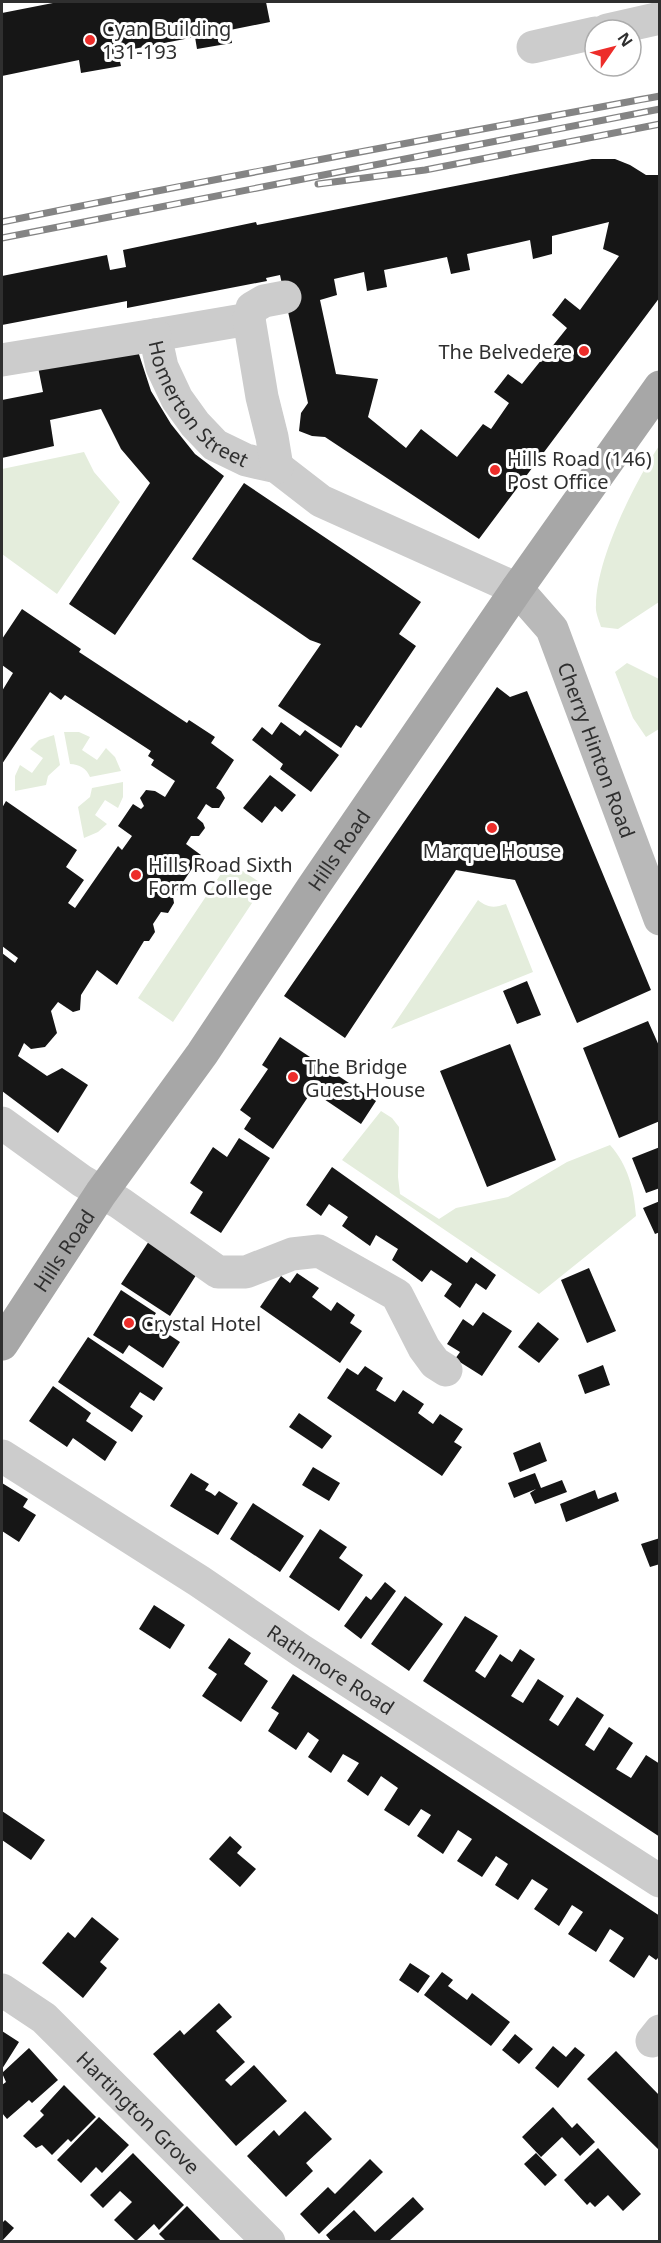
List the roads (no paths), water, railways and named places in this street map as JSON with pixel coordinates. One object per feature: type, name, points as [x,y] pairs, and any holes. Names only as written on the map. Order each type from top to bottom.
[{"type":"main road","name":"Hills Road","points":[[2,1344],[101,1193],[202,1054],[300,905],[516,589],[660,387]]},
{"type":"street","points":[[643,22],[660,18]]},
{"type":"street","points":[[533,47],[583,36]]},
{"type":"street","points":[[249,319],[252,308],[264,301],[285,297]]},
{"type":"street","name":"Homerton Street","points":[[277,467],[262,398],[249,319],[155,335],[162,367],[177,399],[195,424],[215,445],[246,460],[277,467],[321,501],[516,589]]},
{"type":"street","points":[[2,360],[155,335]]},
{"type":"street","name":"Cherry Hinton Road","points":[[516,589],[552,629],[660,919]]},
{"type":"street","points":[[2,1123],[82,1181],[120,1203],[218,1272],[246,1272],[292,1254],[320,1251],[397,1294],[424,1348],[435,1363],[446,1370]]},
{"type":"street","name":"Rathmore Road","points":[[2,1455],[660,1881]]},
{"type":"street","name":"Hartington Grove","points":[[2,1990],[44,2018],[269,2241]]},
{"type":"railway","points":[[2,222],[248,173],[660,96]]},
{"type":"railway","points":[[2,238],[660,109]]},
{"type":"railway","points":[[318,184],[425,170],[660,124]]},
{"type":"place","name":"Cyan Building 131-193","points":[[90,40]]},
{"type":"place","name":"The Belvedere","points":[[584,351]]},
{"type":"place","name":"Hills Road (146) Post Office","points":[[495,470]]},
{"type":"place","name":"Marque House","points":[[492,828]]},
{"type":"place","name":"Hills Road Sixth Form College","points":[[136,875]]},
{"type":"place","name":"The Bridge Guest House","points":[[293,1077]]},
{"type":"place","name":"Crystal Hotel","points":[[129,1323]]}]
